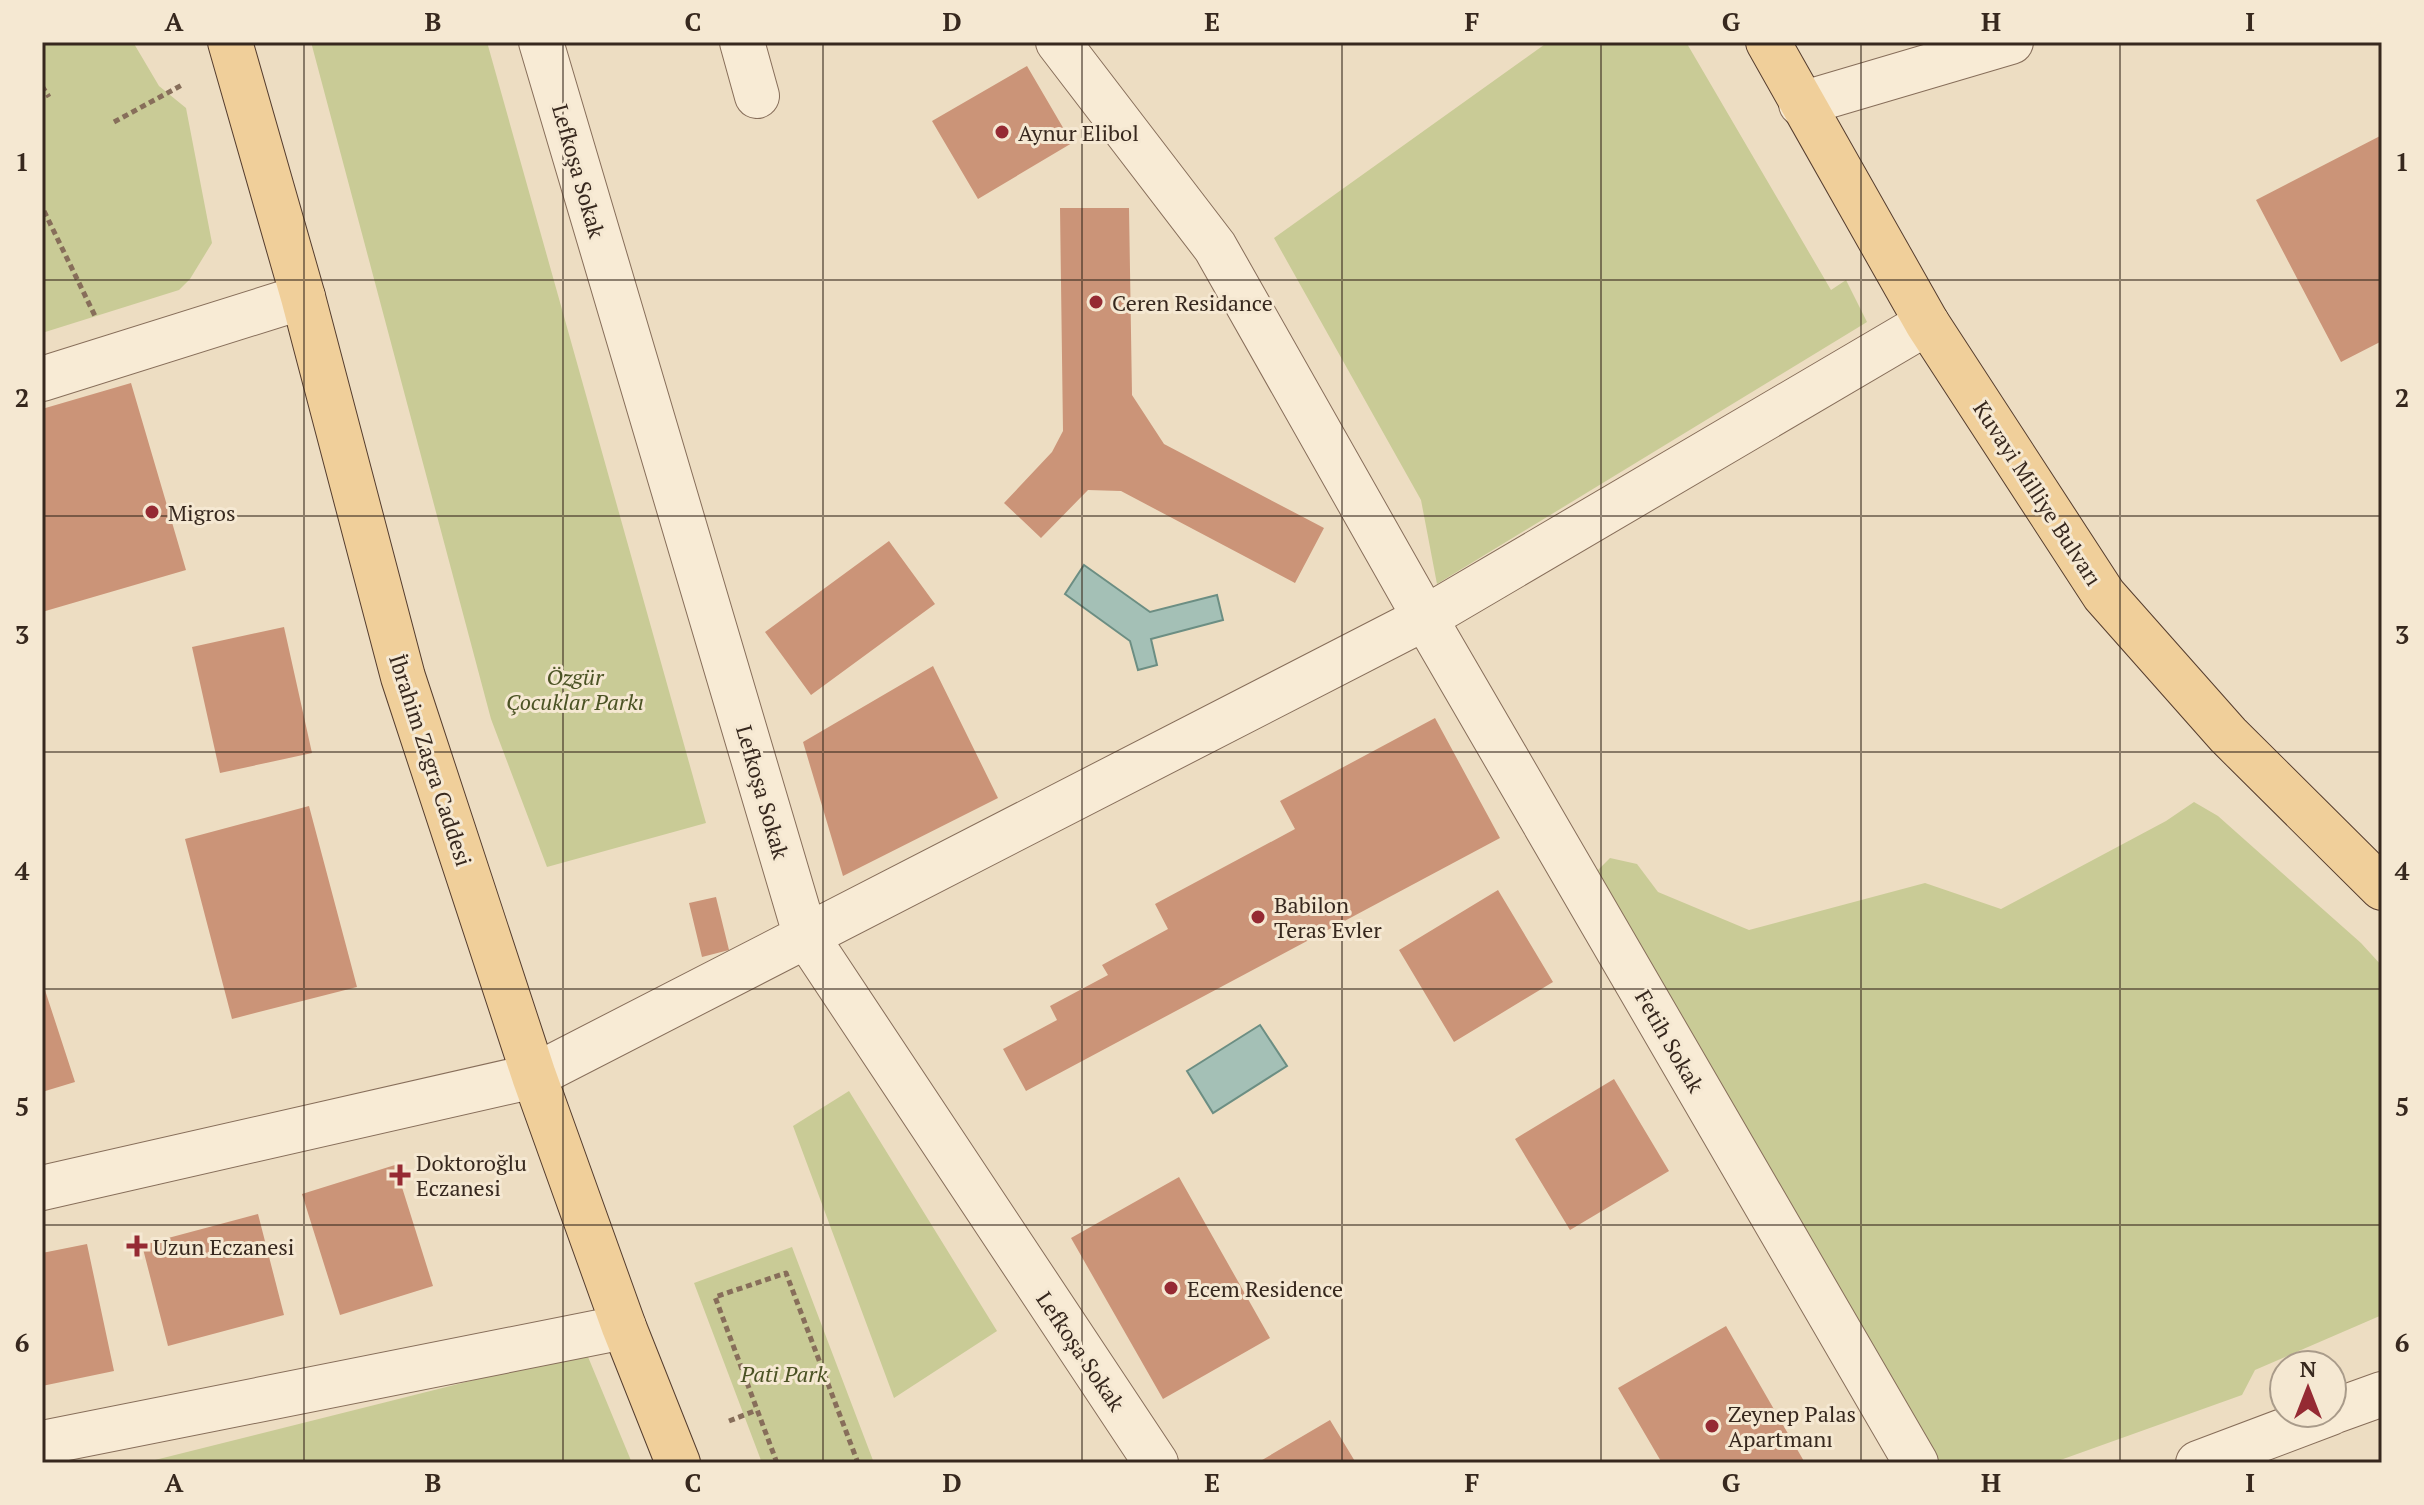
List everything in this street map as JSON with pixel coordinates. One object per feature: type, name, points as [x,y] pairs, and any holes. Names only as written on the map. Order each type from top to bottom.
[{"type":"main road","name":"İbrahim Zagra Caddesi","points":[[230,42],[303,297],[403,677],[534,1076],[624,1327],[678,1463]]},
{"type":"main road","name":"Kuvayi Milliye Bulvarı","points":[[1768,42],[1927,323],[2104,595],[2228,735],[2382,888]]},
{"type":"street","name":"Lefkoşa Sokak","points":[[541,42],[805,934],[1156,1463]]},
{"type":"street","points":[[742,42],[757,96]]},
{"type":"street","name":"Fetih Sokak","points":[[1058,42],[1215,247],[1425,618],[1916,1463]]},
{"type":"street","points":[[1801,104],[2011,42]]},
{"type":"street","points":[[42,379],[303,297]]},
{"type":"street","points":[[42,1188],[534,1076],[1425,618],[1927,323]]},
{"type":"street","points":[[42,1443],[624,1327]]},
{"type":"street","points":[[2348,1407],[2382,1394]]},
{"type":"street","points":[[2198,1463],[2288,1429]]},
{"type":"path","points":[[114,122],[182,85]]},
{"type":"path","points":[[42,86],[49,97]]},
{"type":"path","points":[[44,211],[114,356]]},
{"type":"path","points":[[777,1463],[715,1297],[786,1273],[858,1463]]},
{"type":"path","points":[[729,1421],[757,1410]]},
{"type":"green space","points":[[42,42],[133,42],[159,86],[186,108],[212,243],[190,279],[179,290],[42,333]]},
{"type":"green space","name":"Özgür Çocuklar Parkı","points":[[311,42],[487,42],[706,823],[547,867],[491,719]]},
{"type":"green space","points":[[1548,42],[1686,42],[1831,290],[1846,280],[1867,322],[1437,584],[1421,500],[1274,238]]},
{"type":"green space","points":[[2194,802],[2218,816],[2361,943],[2382,966],[2382,1315],[2303,1349],[2268,1349],[2268,1364],[2255,1370],[2242,1395],[2052,1463],[1935,1463],[1595,873],[1610,858],[1637,864],[1658,892],[1749,930],[1925,883],[2001,909],[2166,821]]},
{"type":"green space","points":[[849,1091],[997,1331],[894,1398],[793,1126]]},
{"type":"green space","name":"Pati Park","points":[[792,1247],[874,1463],[762,1463],[694,1283]]},
{"type":"green space","points":[[586,1352],[632,1463],[143,1463]]},
{"type":"water","points":[[1084,565],[1150,612],[1217,595],[1223,620],[1151,639],[1157,665],[1138,670],[1130,641],[1065,594]]},
{"type":"water","points":[[1260,1025],[1287,1066],[1213,1113],[1187,1071]]},
{"type":"building","name":"Aynur Elibol","points":[[1027,66],[1072,143],[978,199],[932,121]]},
{"type":"building","points":[[2382,135],[2382,341],[2341,362],[2256,200]]},
{"type":"building","name":"Ceren Residance","points":[[1060,208],[1129,208],[1132,395],[1164,444],[1324,528],[1295,583],[1121,491],[1088,490],[1041,538],[1004,503],[1052,452],[1063,431]]},
{"type":"building","points":[[131,383],[186,570],[42,612],[42,409]]},
{"type":"building","points":[[889,541],[935,604],[811,695],[765,632]]},
{"type":"building","points":[[284,627],[312,753],[220,773],[192,647]]},
{"type":"building","points":[[933,666],[998,798],[843,876],[803,742]]},
{"type":"building","name":"Babilon Teras Evler","points":[[1435,718],[1500,838],[1026,1091],[1003,1049],[1057,1020],[1050,1006],[1108,975],[1102,965],[1168,929],[1155,904],[1295,829],[1280,801]]},
{"type":"building","points":[[309,806],[357,987],[232,1019],[185,839]]},
{"type":"building","points":[[1498,890],[1553,982],[1454,1042],[1399,950]]},
{"type":"building","points":[[716,897],[729,950],[702,957],[689,903]]},
{"type":"building","points":[[42,981],[75,1082],[42,1092]]},
{"type":"building","points":[[1614,1079],[1669,1171],[1570,1230],[1515,1139]]},
{"type":"building","points":[[395,1165],[433,1286],[340,1315],[302,1194]]},
{"type":"building","name":"Ecem Residence","points":[[1179,1177],[1270,1338],[1163,1399],[1071,1238]]},
{"type":"building","points":[[258,1214],[284,1315],[168,1346],[142,1245]]},
{"type":"building","points":[[87,1244],[114,1371],[42,1386],[42,1253]]},
{"type":"building","name":"Zeynep Palas Apartmanı","points":[[1726,1326],[1805,1463],[1662,1463],[1618,1388]]},
{"type":"building","points":[[1330,1420],[1356,1463],[1257,1463]]},
{"type":"place","name":"Aynur Elibol","points":[[1002,132]]},
{"type":"place","name":"Ceren Residance","points":[[1096,302]]},
{"type":"place","name":"Migros","points":[[152,512]]},
{"type":"place","name":"Babilon Teras Evler","points":[[1258,917]]},
{"type":"place","name":"Doktoroğlu Eczanesi","points":[[400,1175]]},
{"type":"place","name":"Uzun Eczanesi","points":[[137,1246]]},
{"type":"place","name":"Ecem Residence","points":[[1171,1288]]},
{"type":"place","name":"Zeynep Palas Apartmanı","points":[[1712,1426]]}]
